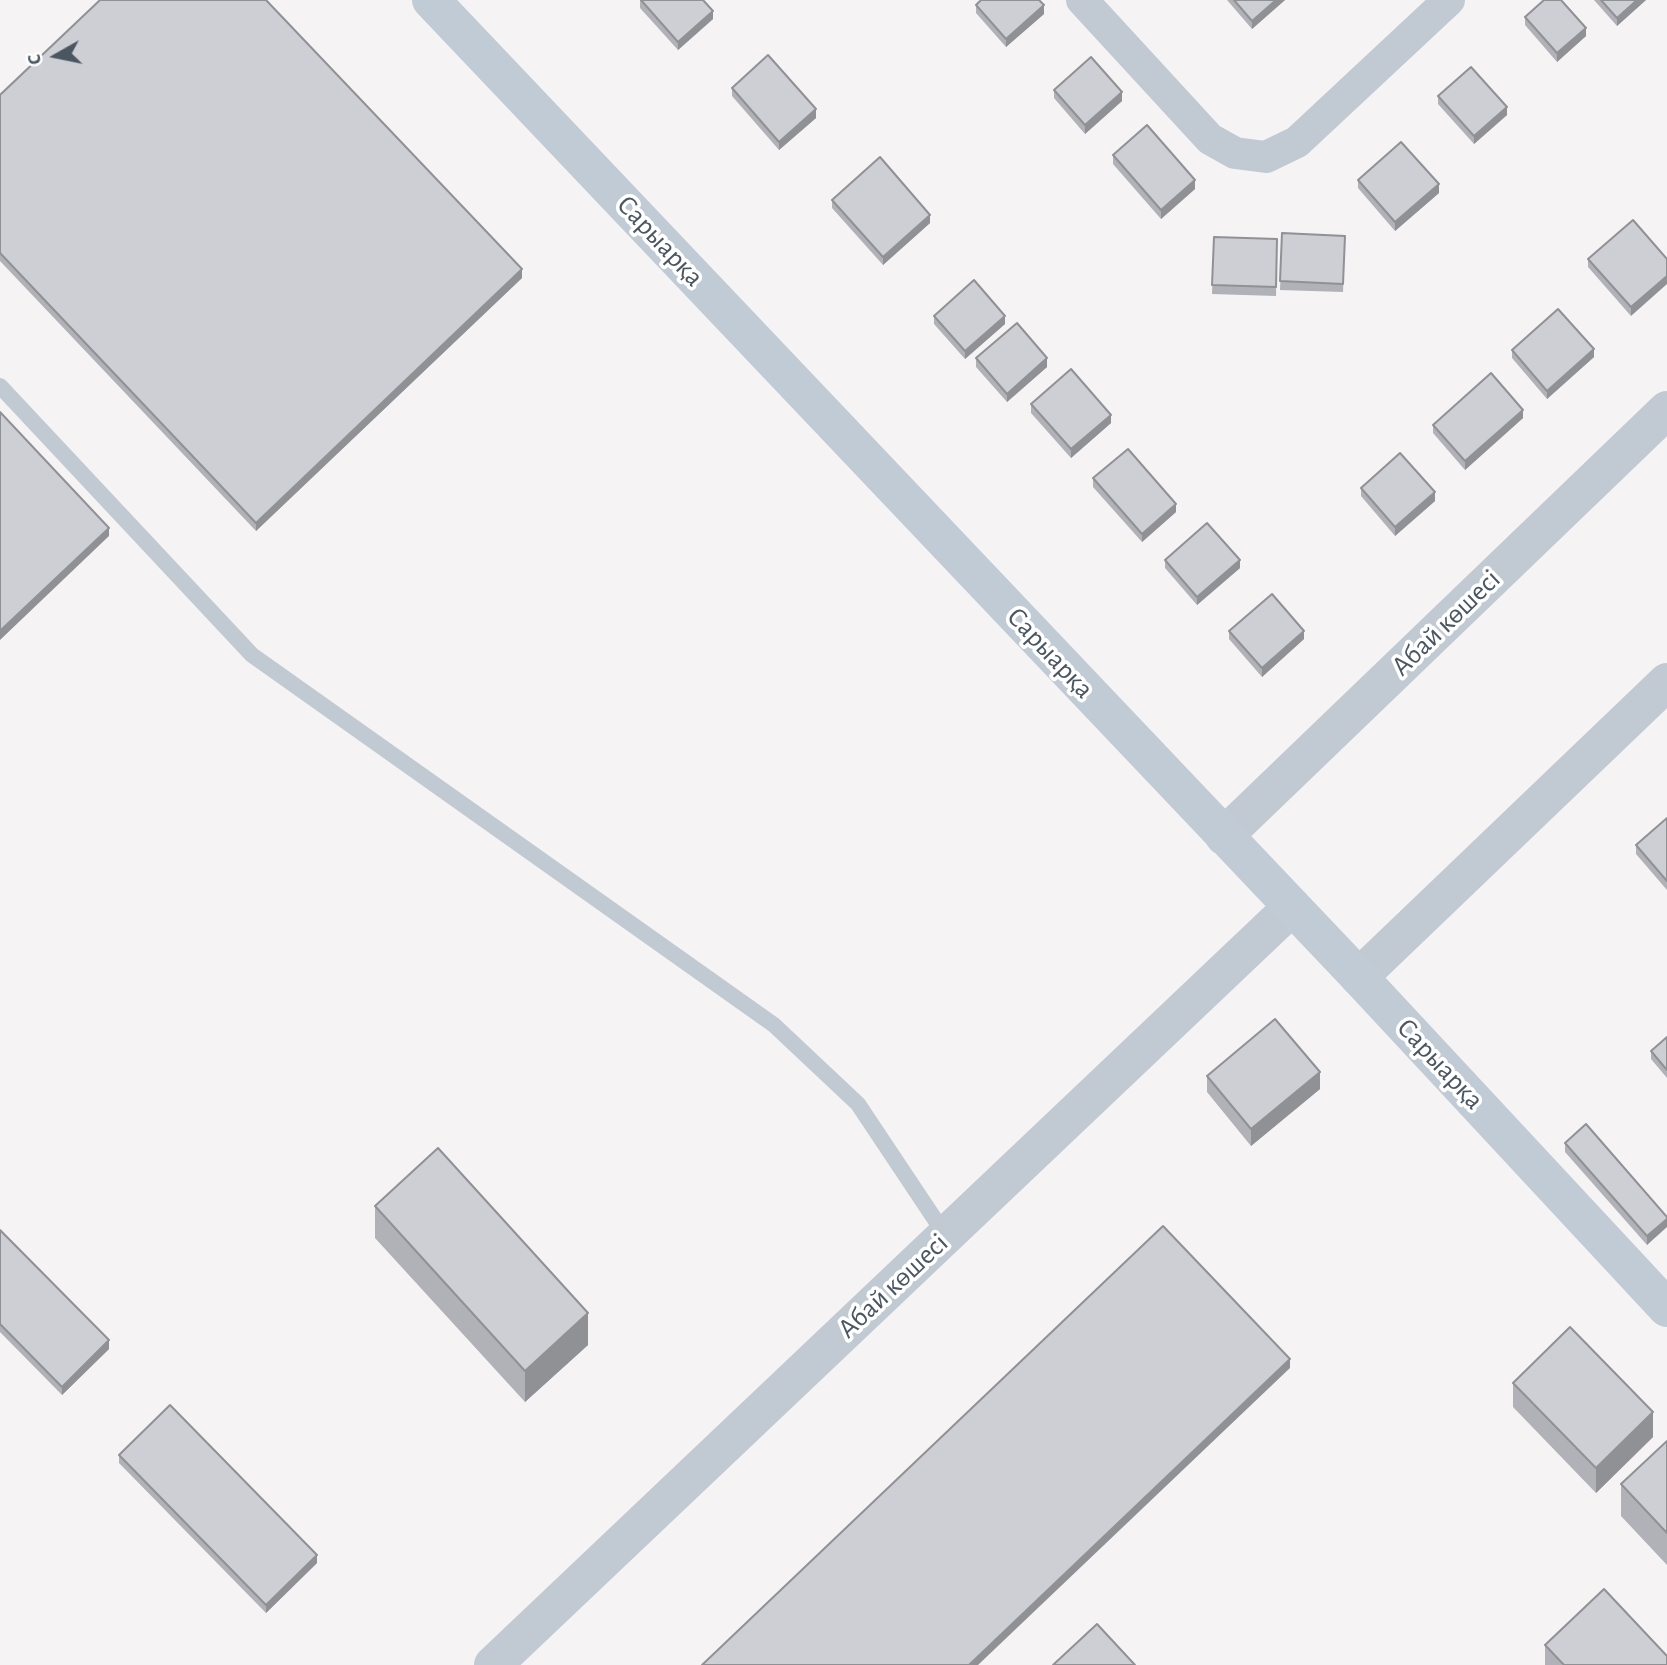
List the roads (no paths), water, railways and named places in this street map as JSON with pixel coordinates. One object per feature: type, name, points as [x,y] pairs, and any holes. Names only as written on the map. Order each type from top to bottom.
[{"type":"main road","name":"Сарыарқа","points":[[431,0],[1359,977],[1667,1308]]},
{"type":"street","points":[[1082,0],[1210,139],[1235,153],[1266,157],[1297,142],[1449,0]]},
{"type":"street","name":"Абай көшесі","points":[[1224,836],[1667,410]]},
{"type":"street","points":[[1359,977],[1667,682]]},
{"type":"street","name":"Абай көшесі","points":[[493,1665],[1292,907]]},
{"type":"lane","points":[[0,386],[252,655],[774,1025],[858,1104],[946,1236]]}]
